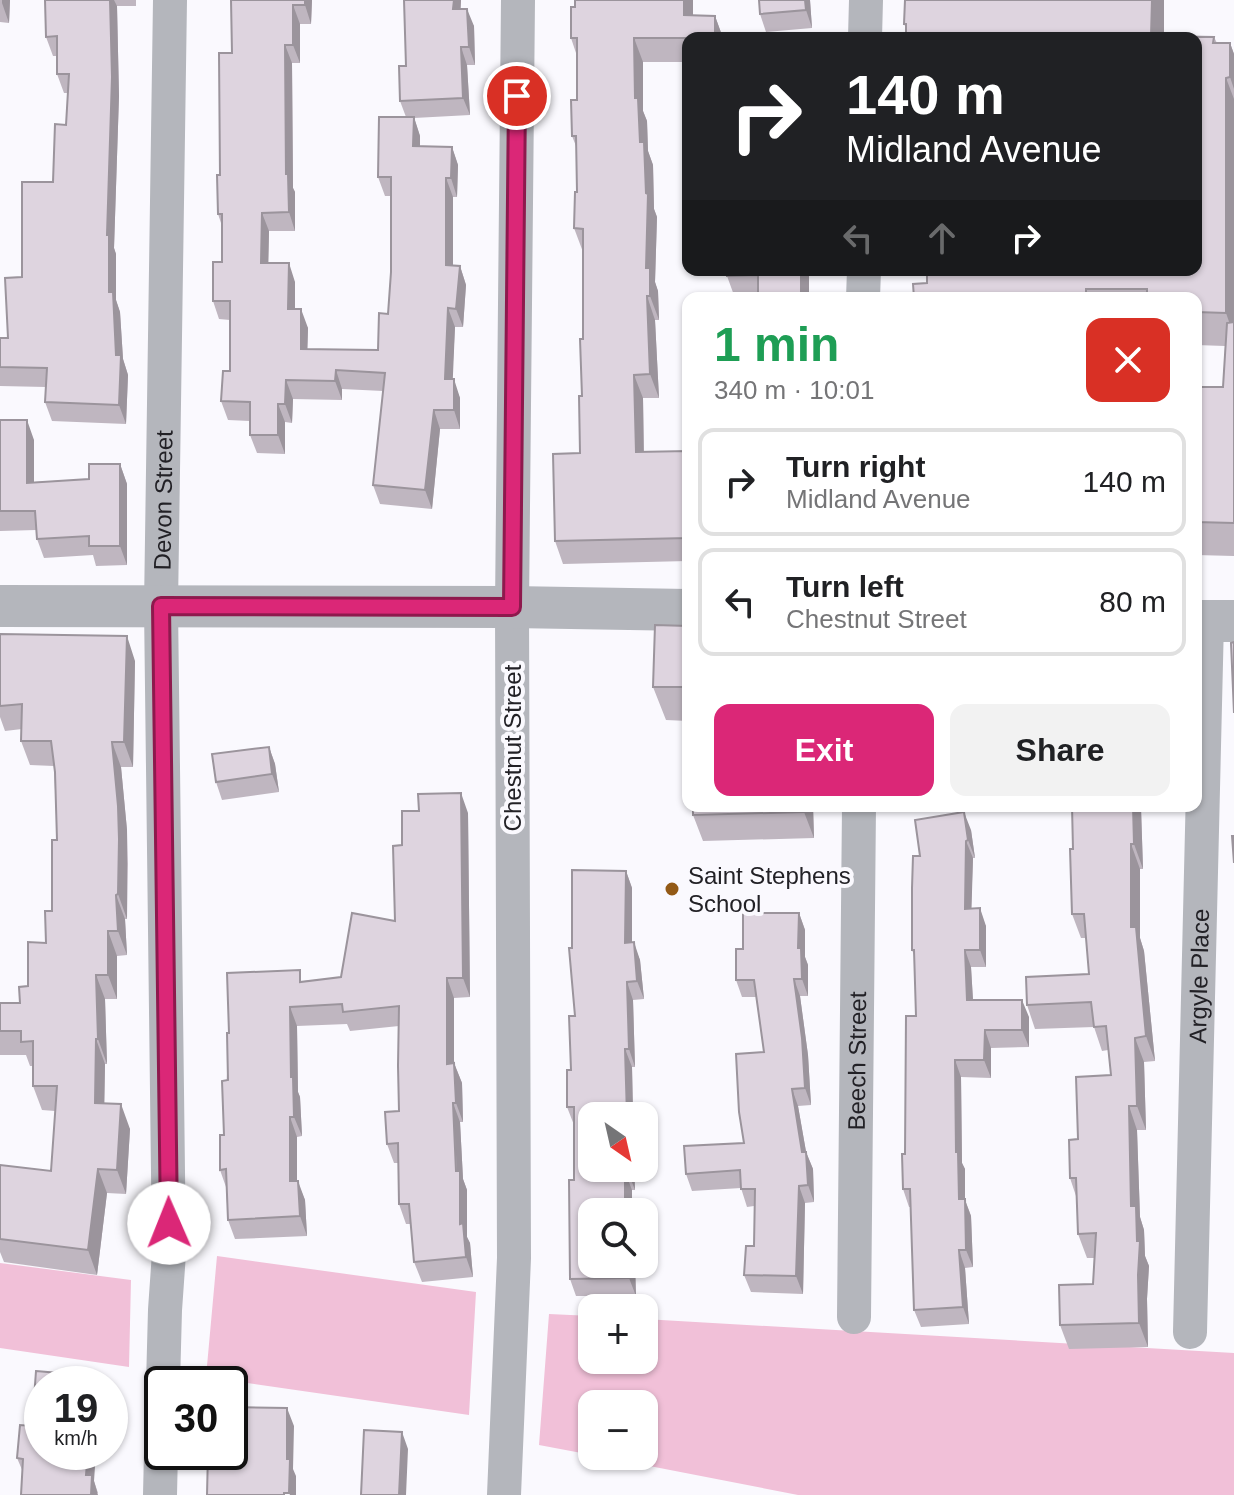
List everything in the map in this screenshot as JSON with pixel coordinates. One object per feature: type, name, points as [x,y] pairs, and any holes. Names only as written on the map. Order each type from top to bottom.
[{"type":"street","name":"Devon Street","points":[[163,1366],[169,1253],[161,606],[170,0]]},
{"type":"street","name":"Chestnut Street","points":[[504,1491],[514,1258],[512,607],[518,0]]},
{"type":"street","points":[[865,32],[866,0]]},
{"type":"street","points":[[0,606],[682,610]]},
{"type":"street","name":"Argyle Place","points":[[1190,1332],[1212,621]]},
{"type":"street","name":"Beech Street","points":[[854,1317],[859,812]]},
{"type":"street","points":[[160,1495],[161,1470]]},
{"type":"shaded area","points":[[217,1256],[476,1292],[469,1415],[248,1383],[248,1366],[207,1366]]},
{"type":"shaded area","points":[[0,1263],[131,1280],[129,1367],[0,1348]]},
{"type":"shaded area","points":[[549,1314],[578,1315],[578,1374],[658,1374],[658,1320],[1234,1353],[1234,1495],[798,1495],[658,1468],[658,1390],[578,1390],[578,1452],[539,1445]]},
{"type":"building","points":[[45,0],[110,0],[112,77],[107,235],[116,355],[121,355],[119,405],[45,402],[47,368],[0,367],[0,338],[8,338],[5,278],[22,277],[22,182],[53,182],[55,124],[66,125],[69,74],[57,74],[57,36],[46,37]]},
{"type":"building","points":[[231,0],[305,0],[305,5],[293,5],[293,45],[285,45],[289,212],[262,213],[261,263],[289,263],[288,309],[301,309],[301,349],[378,350],[379,313],[388,314],[391,272],[391,177],[378,177],[379,117],[414,117],[413,146],[452,147],[451,178],[446,178],[446,265],[460,266],[456,309],[448,308],[445,379],[454,379],[454,410],[434,410],[425,490],[373,485],[385,373],[336,370],[335,381],[286,380],[285,404],[278,404],[278,435],[250,435],[250,402],[221,401],[223,371],[230,371],[230,301],[213,301],[213,262],[222,262],[222,214],[218,214],[217,175],[220,175],[219,53],[232,53]]},
{"type":"building","points":[[404,0],[454,0],[453,9],[467,9],[469,47],[461,47],[463,98],[400,101],[399,66],[406,66]]},
{"type":"building","points":[[575,0],[684,0],[684,15],[715,16],[715,32],[682,32],[682,38],[634,38],[635,98],[638,98],[640,142],[644,142],[648,194],[646,268],[650,268],[650,296],[647,296],[650,374],[634,375],[636,452],[682,451],[682,538],[555,541],[553,454],[580,453],[583,229],[574,228],[576,136],[572,136],[571,100],[577,100],[577,38],[571,38],[571,7],[575,7]]},
{"type":"building","points":[[759,0],[805,0],[806,10],[760,14]]},
{"type":"building","points":[[905,0],[1152,0],[1151,32],[906,32]]},
{"type":"building","points":[[1202,37],[1214,37],[1213,43],[1230,43],[1230,77],[1226,78],[1226,313],[1202,312],[1202,292],[1086,289],[1086,292],[914,292],[913,284],[927,283],[927,276],[1202,276]]},
{"type":"building","points":[[758,276],[801,276],[801,292],[758,292]]},
{"type":"building","points":[[1234,322],[1234,523],[1202,522],[1202,387],[1223,387],[1227,323]]},
{"type":"building","points":[[0,420],[27,420],[27,483],[89,479],[89,464],[120,464],[120,546],[89,546],[89,536],[37,539],[35,511],[0,511]]},
{"type":"building","points":[[655,625],[682,626],[682,687],[653,687]]},
{"type":"building","points":[[0,634],[127,636],[124,742],[112,742],[118,806],[118,931],[108,931],[108,975],[96,975],[98,1039],[95,1103],[121,1104],[117,1170],[98,1169],[88,1250],[0,1239],[0,1165],[51,1171],[57,1086],[33,1086],[33,1041],[21,1042],[21,1031],[0,1031],[0,1003],[20,1003],[19,987],[28,986],[28,942],[46,943],[45,911],[52,911],[52,840],[57,840],[51,741],[21,741],[22,704],[0,706]]},
{"type":"building","points":[[1234,642],[1234,713],[1231,643]]},
{"type":"building","points":[[269,747],[272,774],[216,782],[212,754]]},
{"type":"building","points":[[461,793],[463,978],[447,978],[447,1064],[454,1063],[456,1171],[460,1171],[460,1224],[463,1223],[466,1257],[414,1262],[409,1204],[399,1204],[398,1143],[387,1144],[385,1112],[399,1111],[399,1006],[343,1012],[342,1004],[290,1007],[294,1117],[290,1117],[290,1181],[298,1181],[300,1216],[228,1220],[226,1169],[220,1170],[220,1135],[224,1135],[222,1081],[228,1080],[227,973],[300,970],[300,982],[341,977],[352,913],[395,921],[393,846],[402,845],[402,811],[419,811],[418,794]]},
{"type":"building","points":[[693,812],[804,812],[693,815]]},
{"type":"building","points":[[964,812],[968,840],[965,909],[980,908],[980,950],[965,950],[967,1000],[1022,1000],[1022,1030],[985,1030],[984,1060],[955,1060],[959,1199],[965,1199],[966,1250],[959,1250],[963,1307],[914,1310],[910,1189],[903,1189],[902,1154],[905,1154],[906,1016],[916,1016],[912,888],[913,856],[920,856],[915,820]]},
{"type":"building","points":[[1072,812],[1133,812],[1131,927],[1136,927],[1146,1036],[1135,1038],[1137,1106],[1129,1106],[1131,1206],[1136,1206],[1137,1241],[1140,1241],[1139,1323],[1060,1325],[1059,1285],[1093,1284],[1096,1233],[1078,1234],[1076,1178],[1070,1178],[1069,1140],[1078,1139],[1076,1077],[1111,1075],[1106,1026],[1094,1027],[1091,1002],[1027,1005],[1026,977],[1089,974],[1084,914],[1072,914],[1070,849],[1073,849]]},
{"type":"building","points":[[572,870],[626,871],[625,943],[634,942],[637,981],[627,982],[627,1102],[578,1102],[578,1182],[625,1182],[625,1198],[578,1198],[578,1278],[629,1278],[570,1279],[569,1180],[574,1180],[574,1107],[567,1107],[567,1070],[571,1070],[569,1016],[575,1016],[569,948],[572,948]]},
{"type":"building","points":[[743,913],[799,913],[798,948],[801,948],[802,979],[794,979],[805,1088],[792,1089],[802,1152],[806,1152],[808,1185],[799,1186],[796,1276],[744,1275],[746,1246],[754,1246],[755,1189],[741,1189],[740,1170],[686,1174],[684,1146],[744,1143],[736,1054],[764,1052],[754,980],[736,980],[736,949],[743,949]]},
{"type":"building","points":[[248,1407],[287,1408],[289,1493],[207,1495],[208,1470],[248,1470]]},
{"type":"building","points":[[20,1425],[24,1425],[24,1470],[86,1470],[86,1475],[92,1475],[91,1495],[21,1495],[23,1459],[17,1458]]},
{"type":"building","points":[[364,1430],[402,1432],[399,1495],[361,1495]]},
{"type":"place","name":"Saint Stephens School","points":[[672,889]]},
{"type":"route","points":[[169,1223],[161,606],[512,607],[517,96]]}]
